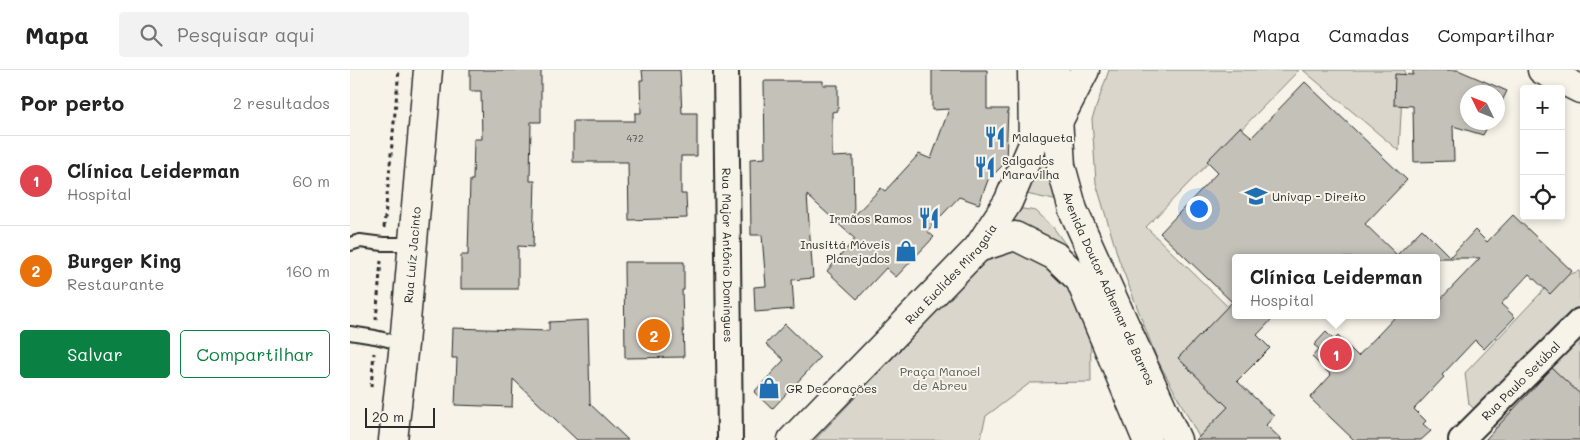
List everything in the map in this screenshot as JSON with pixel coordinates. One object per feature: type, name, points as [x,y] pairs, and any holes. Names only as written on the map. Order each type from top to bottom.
[{"type":"main road","name":"Rua Luíz Jacinto","points":[[393,440],[404,344],[428,70]]},
{"type":"main road","name":"Rua Euclides Miragaia","points":[[792,440],[978,248],[1008,202],[1033,144],[1032,70]]},
{"type":"main road","name":"Avenida Doutor Adhemar de Barros","points":[[1055,70],[1061,166],[1073,210],[1177,440]]},
{"type":"main road","points":[[1059,120],[1085,70]]},
{"type":"main road","points":[[1542,70],[1580,89]]},
{"type":"main road","name":"Avenida Doutor Adhemar de Barros","points":[[978,248],[1015,236],[1055,256],[1080,280],[1147,440]]},
{"type":"street","name":"Rua Major Antônio Domingues","points":[[726,70],[730,440]]},
{"type":"street","name":"Rua Paulo Setúbal","points":[[1461,440],[1580,321]]},
{"type":"lane","points":[[350,244],[360,241],[383,244],[413,244]]},
{"type":"lane","points":[[350,333],[404,344]]},
{"type":"green space","points":[[1109,70],[1299,70],[1146,227],[1228,307],[1178,358],[1228,407],[1199,437],[1157,359],[1119,260],[1096,183],[1092,119]]},
{"type":"green space","points":[[1303,70],[1405,70],[1399,151]]},
{"type":"green space","points":[[1046,128],[1063,202],[1017,192]]},
{"type":"green space","name":"Praça Manoel de Abreu","points":[[1010,207],[1036,211],[1053,227],[1090,279],[1091,382],[1030,383],[986,416],[980,440],[815,440],[973,273],[971,259]]},
{"type":"green space","points":[[1580,271],[1580,391],[1558,417],[1509,437],[1490,424],[1469,404],[1465,373],[1554,279]]},
{"type":"building","points":[[470,70],[541,70],[541,122],[531,122],[530,181],[535,181],[533,247],[518,246],[518,289],[461,289],[461,255],[468,255],[470,180],[473,180],[474,139],[482,139],[481,91],[470,91]]},
{"type":"building","points":[[642,70],[680,70],[682,113],[697,113],[697,156],[681,156],[681,194],[686,194],[687,218],[629,220],[628,162],[573,162],[573,121],[635,121],[635,113],[641,113],[640,80],[643,80]]},
{"type":"building","points":[[932,70],[987,70],[987,109],[1008,109],[1006,162],[988,180],[979,204],[959,197],[927,231],[934,237],[896,277],[886,268],[857,299],[827,271],[855,239],[807,195],[813,278],[792,280],[794,309],[755,312],[754,287],[766,286],[762,235],[751,235],[750,159],[765,158],[764,81],[823,81],[823,85],[838,85],[838,111],[832,112],[832,157],[853,156],[854,216],[881,188],[885,191],[919,154],[931,159],[949,109],[932,110]]},
{"type":"building","points":[[1413,70],[1458,70],[1493,85],[1460,85],[1460,128],[1453,126],[1454,161],[1414,162],[1413,106],[1394,105],[1395,74],[1413,75]]},
{"type":"building","points":[[1305,82],[1407,180],[1365,224],[1396,254],[1232,254],[1232,302],[1160,233],[1218,172],[1207,161],[1240,127],[1252,137]]},
{"type":"building","points":[[1466,130],[1486,130],[1483,135]]},
{"type":"building","points":[[1513,215],[1572,271],[1550,294],[1529,274],[1501,304],[1515,317],[1484,349],[1475,340],[1442,375],[1444,377],[1414,409],[1426,421],[1423,424],[1431,431],[1421,440],[1354,440],[1310,398],[1331,375],[1312,357],[1319,349],[1314,345],[1326,332],[1334,340],[1338,336],[1358,356],[1393,319],[1440,319],[1440,300],[1480,258],[1440,258],[1440,254],[1398,254],[1422,229],[1450,257],[1475,230],[1487,242]]},
{"type":"building","points":[[624,262],[684,262],[684,290],[682,290],[684,357],[625,358]]},
{"type":"building","points":[[1232,302],[1232,319],[1272,319],[1257,335],[1270,348],[1237,381],[1274,416],[1266,425],[1282,440],[1196,440],[1228,407],[1178,358]]},
{"type":"building","points":[[588,320],[590,404],[628,440],[577,440],[513,379],[512,407],[455,405],[457,358],[452,358],[453,328],[549,331],[549,322]]},
{"type":"building","points":[[785,324],[820,358],[772,409],[754,392],[784,360],[766,344]]},
{"type":"building","points":[[1552,368],[1580,394],[1580,440],[1485,440]]},
{"type":"place","name":"Malagueta","points":[[995,137]]},
{"type":"place","name":"Salgados Maravilha","points":[[985,167]]},
{"type":"place","name":"Univap - Direito","points":[[1256,196]]},
{"type":"place","name":"Irmãos Ramos","points":[[929,218]]},
{"type":"place","name":"Inusittá Móveis Planejados","points":[[906,251]]},
{"type":"place","name":"Burger King","points":[[654,335]]},
{"type":"place","name":"Clínica Leiderman","points":[[1336,354]]},
{"type":"place","name":"GR Decorações","points":[[769,388]]}]
